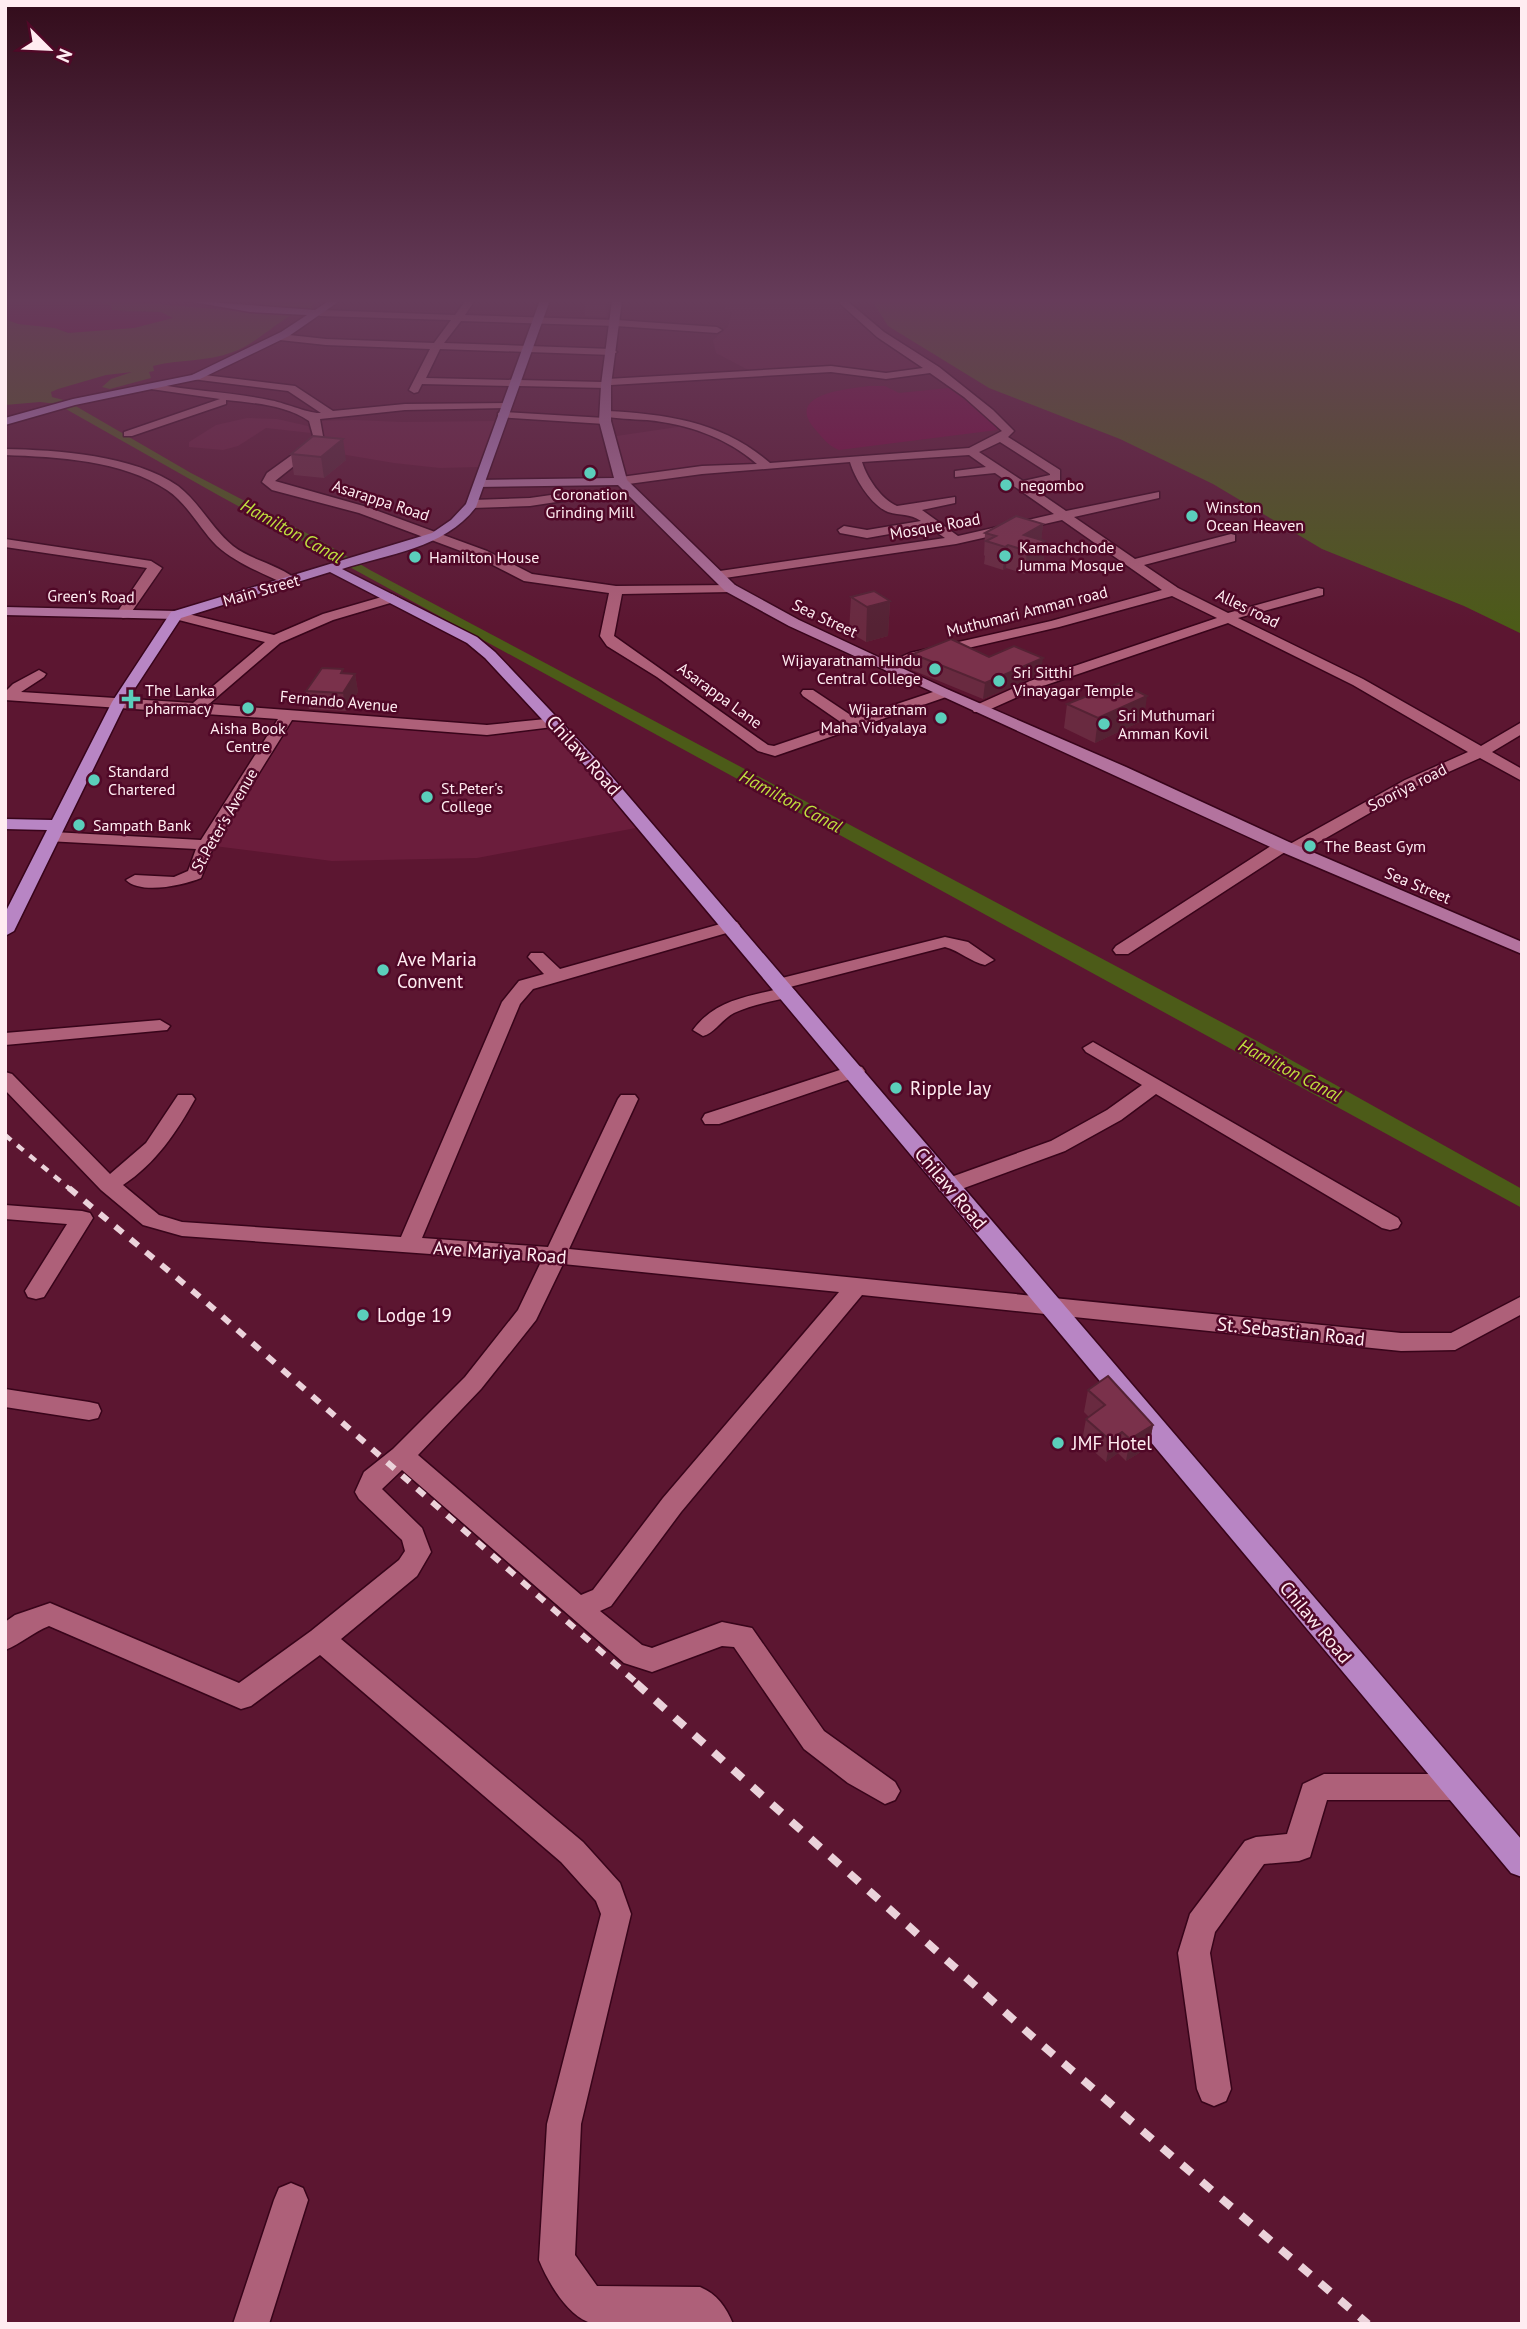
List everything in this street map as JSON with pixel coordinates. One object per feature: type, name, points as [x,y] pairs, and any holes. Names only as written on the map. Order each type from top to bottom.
[{"type":"main road","points":[[5,422],[48,409]]},
{"type":"main road","name":"Main Street","points":[[176,615],[359,562],[436,536],[451,528],[472,504],[504,410]]},
{"type":"main road","name":"Chilaw Road","points":[[332,569],[472,640],[556,723],[855,1071],[948,1186],[1522,1863]]},
{"type":"main road","points":[[5,932],[119,702],[176,615]]},
{"type":"main road","points":[[5,824],[55,831]]},
{"type":"street","points":[[128,434],[202,409]]},
{"type":"street","points":[[295,409],[312,417],[391,409]]},
{"type":"street","points":[[322,409],[331,416]]},
{"type":"street","points":[[461,409],[606,418],[664,418],[695,425],[738,443],[767,467]]},
{"type":"street","points":[[606,409],[621,481]]},
{"type":"street","points":[[985,409],[995,417],[1004,434],[1056,473],[1056,477],[1019,486]]},
{"type":"street","name":"Asarappa Road","points":[[312,417],[320,440],[271,476],[268,482],[276,487],[363,510],[436,536],[529,578],[616,590],[730,588]]},
{"type":"street","points":[[479,484],[621,481],[702,470],[971,451],[1004,434]]},
{"type":"street","name":"Alles road","points":[[971,451],[1173,591],[1358,682],[1522,776]]},
{"type":"street","points":[[5,452],[36,453],[93,461],[163,482],[183,497],[229,550],[292,582]]},
{"type":"street","points":[[855,460],[860,476],[886,506],[895,510],[913,510],[926,504],[951,500]]},
{"type":"street","points":[[959,474],[996,469]]},
{"type":"street","name":"Sea Street","points":[[621,481],[730,588],[794,623],[1287,848],[1522,949]]},
{"type":"street","name":"Mosque Road","points":[[718,575],[956,540],[1154,495]]},
{"type":"street","points":[[472,504],[530,502],[572,496]]},
{"type":"street","points":[[913,510],[956,540]]},
{"type":"street","points":[[844,530],[867,534],[932,523]]},
{"type":"street","points":[[1135,563],[1231,538]]},
{"type":"street","points":[[5,542],[151,565],[155,568],[123,614]]},
{"type":"street","name":"Asarappa Lane","points":[[616,590],[607,636],[612,643],[662,674],[763,748],[775,751],[944,693]]},
{"type":"street","name":"Muthumari Amman road","points":[[890,667],[915,656],[1054,624],[1173,591]]},
{"type":"street","points":[[979,709],[1035,684],[1230,618],[1234,614],[1318,592]]},
{"type":"street","points":[[197,708],[275,640],[328,617],[391,598]]},
{"type":"street","name":"Green's Road","points":[[5,611],[176,615]]},
{"type":"street","points":[[176,615],[275,640]]},
{"type":"street","points":[[8,696],[39,674]]},
{"type":"street","points":[[808,693],[855,725]]},
{"type":"street","name":"Fernando Avenue","points":[[8,696],[487,730],[556,723]]},
{"type":"street","name":"St.Peter's Avenue","points":[[135,880],[176,882],[195,874],[206,845],[288,714]]},
{"type":"street","name":"Sooriya road","points":[[1122,950],[1287,848],[1412,783],[1496,745],[1522,727]]},
{"type":"street","points":[[55,831],[206,845]]},
{"type":"street","points":[[408,1245],[511,1002],[526,985],[731,926]]},
{"type":"street","points":[[703,1030],[709,1020],[724,1010],[784,988],[945,943],[962,946],[985,960]]},
{"type":"street","points":[[537,957],[556,976]]},
{"type":"street","points":[[5,1039],[160,1026]]},
{"type":"street","points":[[1093,1048],[1390,1223]]},
{"type":"street","points":[[712,1119],[855,1071]]},
{"type":"street","name":"Ave Mariya Road","points":[[5,1078],[110,1185],[150,1220],[181,1229],[554,1255],[1051,1308]]},
{"type":"street","points":[[948,1186],[1058,1146],[1114,1115],[1155,1086]]},
{"type":"street","points":[[110,1185],[139,1165],[163,1139],[185,1099]]},
{"type":"street","points":[[5,1638],[25,1623],[50,1614],[240,1697],[321,1639],[408,1568],[418,1552],[413,1535],[368,1492],[373,1479],[402,1456],[473,1383],[528,1314],[628,1099]]},
{"type":"street","points":[[5,1212],[82,1218],[36,1291]]},
{"type":"street","points":[[577,1608],[602,1598],[672,1505],[856,1287]]},
{"type":"street","name":"St. Sebastian Road","points":[[1051,1308],[1401,1342],[1455,1341],[1519,1309]]},
{"type":"street","points":[[5,1398],[89,1411]]},
{"type":"street","points":[[402,1456],[634,1655],[652,1660],[723,1634],[742,1636],[814,1740],[885,1791]]},
{"type":"street","points":[[321,1639],[572,1852],[609,1893],[616,1914],[564,2124],[557,2260],[588,2304],[700,2305],[715,2324]]},
{"type":"street","points":[[1213,2089],[1194,1953],[1201,1925],[1256,1851],[1299,1847],[1313,1793],[1324,1787],[1456,1787]]},
{"type":"street","points":[[251,2324],[291,2200]]},
{"type":"shaded area","points":[[808,409],[985,409],[995,417],[997,430],[839,450],[825,440],[807,416]]},
{"type":"shaded area","points":[[247,418],[277,419],[308,426],[311,433],[266,428],[238,446],[223,450],[189,447],[189,442],[216,425]]},
{"type":"shaded area","points":[[315,421],[496,421],[481,467],[440,468],[311,449],[320,440]]},
{"type":"shaded area","points":[[684,426],[728,438],[767,467],[621,481],[610,437]]},
{"type":"shaded area","name":"St.Peter's College","points":[[288,714],[447,727],[556,723],[641,827],[477,858],[332,861],[206,845]]},
{"type":"water","name":"Hamilton Canal","points":[[65,409],[80,409],[191,473],[316,538],[370,570],[1257,1041],[1522,1189],[1522,1208],[218,495]]},
{"type":"water","points":[[1042,409],[1522,409],[1522,634],[1464,606],[1322,549],[1213,484],[1120,439]]},
{"type":"building","points":[[313,436],[343,439],[321,457],[291,454]]},
{"type":"building","points":[[1016,516],[1043,524],[1024,535],[1045,541],[1027,551],[986,541],[996,536],[985,533]]},
{"type":"building","points":[[874,591],[890,601],[867,607],[851,597]]},
{"type":"building","points":[[951,639],[989,657],[1014,646],[1043,658],[985,683],[913,654]]},
{"type":"building","points":[[322,668],[343,669],[341,673],[355,674],[343,693],[306,691]]},
{"type":"building","points":[[1120,683],[1147,696],[1098,718],[1067,704]]},
{"type":"building","points":[[1108,1376],[1153,1425],[1130,1439],[1122,1432],[1110,1440],[1086,1419],[1105,1405],[1088,1390]]},
{"type":"railway","points":[[5,1135],[71,1190]]},
{"type":"railway","points":[[69,1188],[206,1302],[638,1684]]},
{"type":"railway","points":[[636,1683],[1034,2038],[1368,2324]]},
{"type":"place","name":"Coronation Grinding Mill","points":[[590,473]]},
{"type":"place","name":"negombo","points":[[1006,485]]},
{"type":"place","name":"Winston Ocean Heaven","points":[[1192,516]]},
{"type":"place","name":"Kamachchode Jumma Mosque","points":[[1005,556]]},
{"type":"place","name":"Hamilton House","points":[[415,557]]},
{"type":"place","name":"Wijayaratnam Hindu Central College","points":[[935,669]]},
{"type":"place","name":"Sri Sitthi Vinayagar Temple","points":[[999,681]]},
{"type":"place","name":"The Lanka pharmacy","points":[[131,699]]},
{"type":"place","name":"Aisha Book Centre","points":[[248,708]]},
{"type":"place","name":"Wijaratnam Maha Vidyalaya","points":[[941,718]]},
{"type":"place","name":"Sri Muthumari Amman Kovil","points":[[1104,724]]},
{"type":"place","name":"Standard Chartered","points":[[94,780]]},
{"type":"place","name":"St.Peter's College","points":[[427,797]]},
{"type":"place","name":"Sampath Bank","points":[[79,825]]},
{"type":"place","name":"The Beast Gym","points":[[1310,846]]},
{"type":"place","name":"Ave Maria Convent","points":[[383,970]]},
{"type":"place","name":"Ripple Jay","points":[[896,1088]]},
{"type":"place","name":"Lodge 19","points":[[363,1315]]},
{"type":"place","name":"JMF Hotel","points":[[1058,1443]]}]
